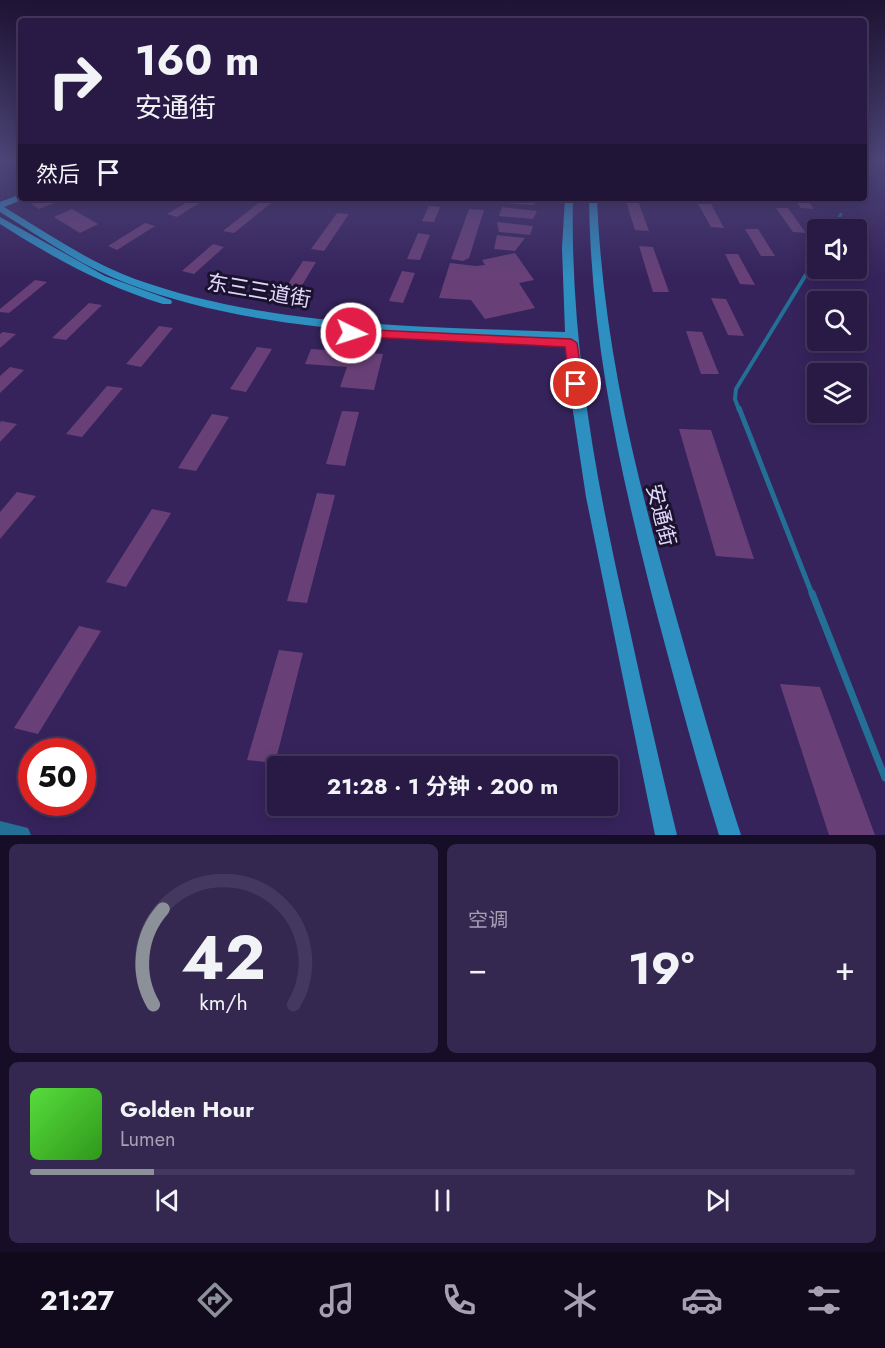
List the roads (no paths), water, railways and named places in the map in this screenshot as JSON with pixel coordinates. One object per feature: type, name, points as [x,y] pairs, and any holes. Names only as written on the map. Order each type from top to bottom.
[{"type":"main road","points":[[0,206],[14,200]]},
{"type":"main road","points":[[569,201],[566,265],[570,340],[597,513],[666,835]]},
{"type":"main road","name":"安通街","points":[[593,201],[596,283],[611,387],[626,463],[678,656],[730,835]]},
{"type":"main road","name":"东三三道街","points":[[0,206],[81,257],[112,273],[184,297],[255,312],[351,324],[570,340]]},
{"type":"main road","name":"东三三道街","points":[[0,220],[51,252],[107,282],[148,297],[246,319],[351,333],[570,340]]},
{"type":"street","points":[[0,831],[21,835]]},
{"type":"lane","points":[[838,219],[841,214]]},
{"type":"lane","points":[[807,272],[736,389],[735,399],[885,778]]}]
